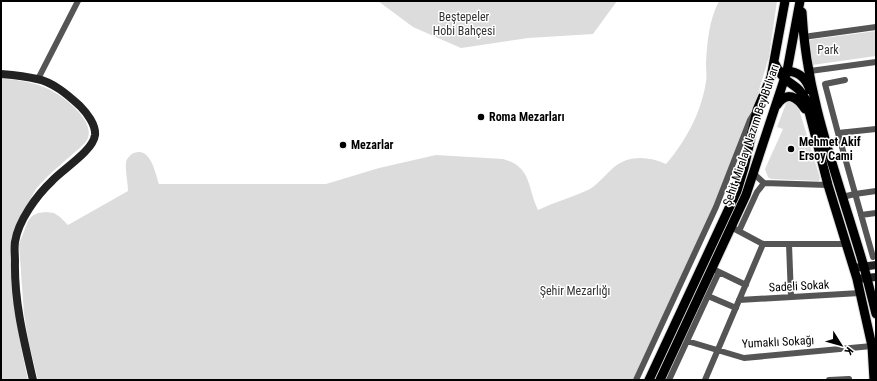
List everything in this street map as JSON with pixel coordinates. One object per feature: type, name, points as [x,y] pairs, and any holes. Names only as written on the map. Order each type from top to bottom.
[{"type":"main road","name":"Şehit Miralay Nazım Bey Bulvarı","points":[[649,380],[737,191],[744,168],[757,110],[770,77],[774,62],[785,1]]},
{"type":"main road","name":"Şehit Miralay Nazım Bey Bulvarı","points":[[660,380],[735,229],[741,207],[777,105],[801,1]]},
{"type":"main road","points":[[801,1],[803,37],[815,101],[842,197],[864,266],[872,278],[876,314]]},
{"type":"main road","points":[[774,62],[802,92],[806,100],[828,185],[857,279],[872,346],[874,380]]},
{"type":"main road","points":[[770,77],[796,72],[803,77],[808,84],[815,101]]},
{"type":"main road","points":[[777,105],[783,98],[796,98],[810,115]]},
{"type":"street","points":[[38,79],[78,1]]},
{"type":"street","points":[[803,37],[876,27]]},
{"type":"street","points":[[810,71],[876,62]]},
{"type":"street","points":[[1,74],[38,79],[55,86],[69,96],[81,108],[91,121],[95,135],[93,142],[85,152],[51,181],[35,200],[22,221],[15,242],[16,298],[21,329],[33,380]]},
{"type":"street","points":[[845,80],[825,84],[875,261],[864,266],[854,268]]},
{"type":"street","points":[[636,380],[716,207],[750,120],[757,110]]},
{"type":"street","points":[[838,133],[876,129]]},
{"type":"street","points":[[753,173],[764,183],[828,185]]},
{"type":"street","points":[[764,183],[756,192],[735,229],[763,244],[846,244]]},
{"type":"street","points":[[842,197],[876,191]]},
{"type":"street","points":[[861,215],[876,213]]},
{"type":"street","points":[[707,380],[718,350],[763,244]]},
{"type":"street","points":[[789,244],[791,297]]},
{"type":"street","points":[[669,380],[708,296],[715,270],[746,285]]},
{"type":"street","points":[[857,279],[872,278]]},
{"type":"street","name":"Sadeli Sokak","points":[[739,300],[860,293]]},
{"type":"street","points":[[708,296],[736,308]]},
{"type":"street","name":"Yumaklı Sokağı","points":[[687,341],[744,358],[872,346]]},
{"type":"street","points":[[829,380],[849,379]]},
{"type":"green space","name":"Beştepeler Hobi Bahçesi","points":[[378,1],[617,1],[593,34],[528,38],[461,48],[413,27]]},
{"type":"green space","name":"Şehir Mezarlığı","points":[[719,1],[777,1],[769,57],[752,113],[728,176],[633,380],[38,380],[29,344],[24,314],[19,244],[28,221],[32,216],[38,213],[46,212],[54,213],[68,225],[128,191],[126,162],[130,155],[140,152],[148,157],[154,168],[159,184],[326,184],[379,168],[436,155],[503,159],[519,167],[524,173],[538,210],[590,189],[613,168],[625,161],[645,158],[666,164],[680,146],[692,126],[704,93],[709,32]]},
{"type":"green space","name":"Park","points":[[876,31],[876,56],[805,66],[801,41]]},
{"type":"green space","points":[[1,78],[36,84],[57,94],[67,101],[83,117],[88,126],[89,135],[85,143],[53,171],[36,189],[25,211],[18,234],[14,258],[13,282],[18,331],[28,380],[1,380]]},
{"type":"green space","points":[[791,100],[798,106],[820,178],[819,181],[771,179],[768,177],[765,169],[783,129],[777,127],[787,101]]},
{"type":"place","name":"Roma Mezarları","points":[[481,117]]},
{"type":"place","name":"Mezarlar","points":[[343,145]]},
{"type":"place","name":"Mehmet Akif Ersoy Cami","points":[[791,149]]}]
